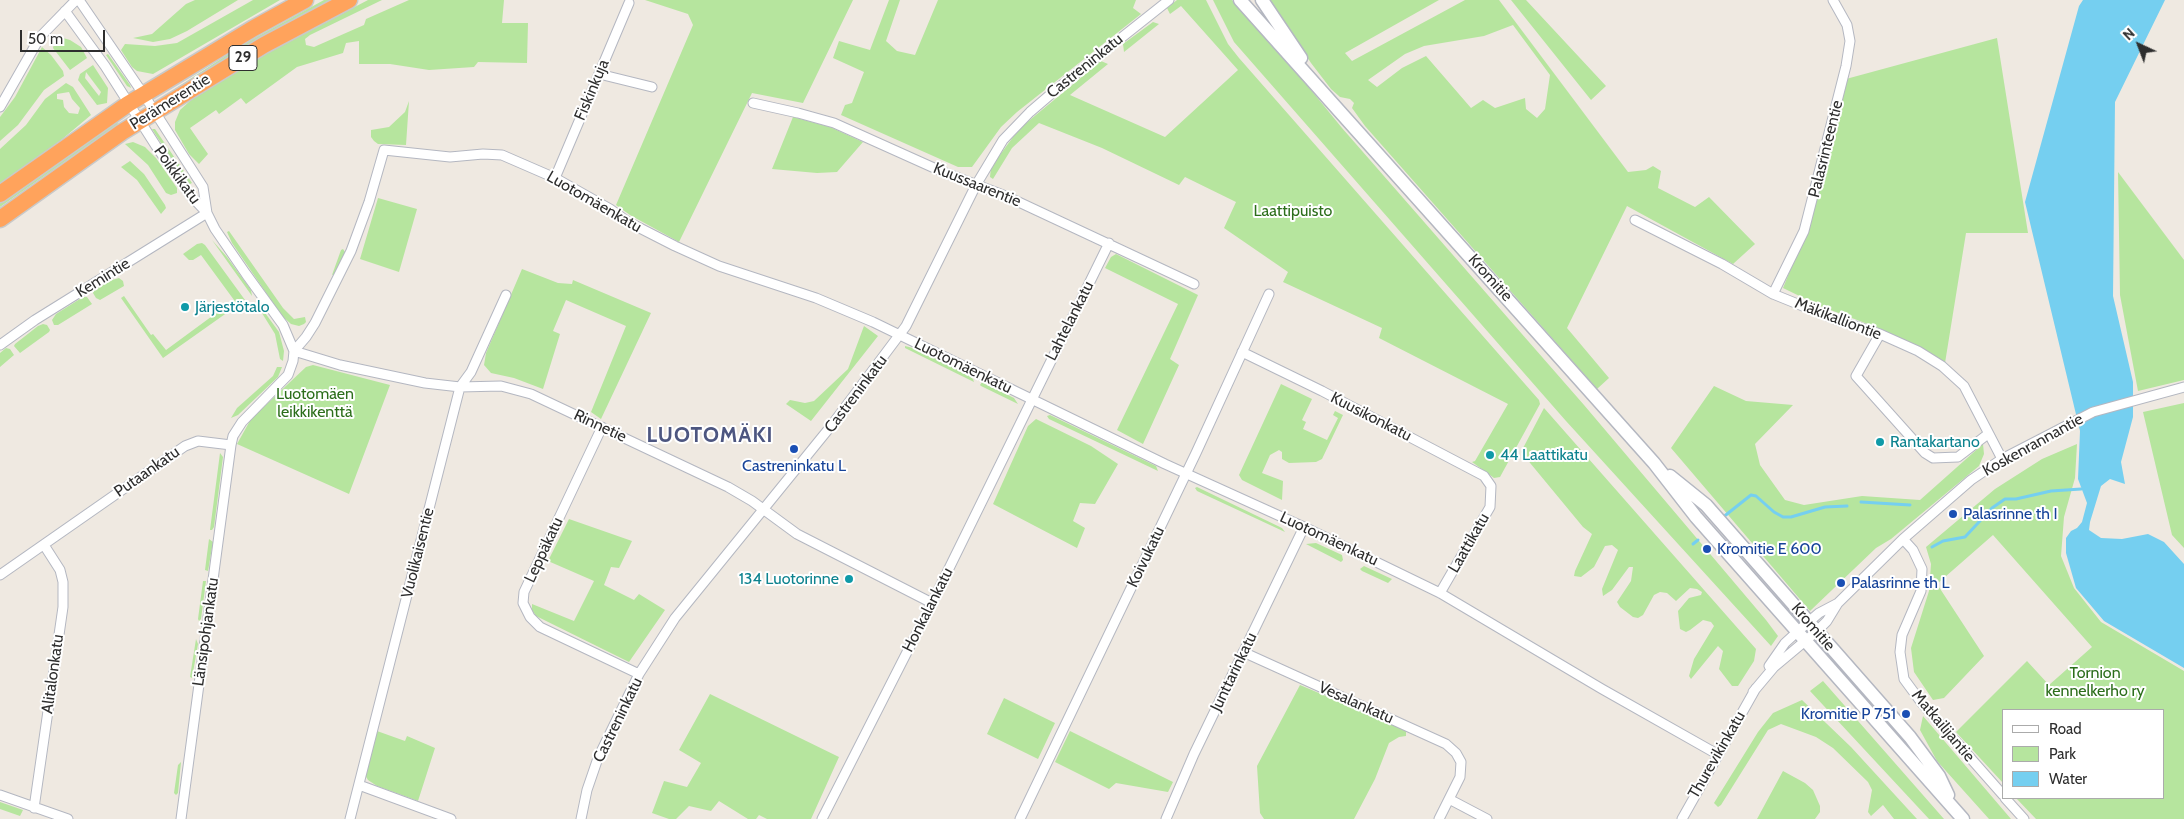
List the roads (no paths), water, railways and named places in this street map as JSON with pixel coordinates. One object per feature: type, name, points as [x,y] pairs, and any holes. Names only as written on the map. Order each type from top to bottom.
[{"type":"highway","name":"Perämerentie","points":[[0,194],[128,104],[254,28],[305,0]]},
{"type":"highway","name":"Perämerentie","points":[[0,219],[122,132],[256,50],[349,0]]},
{"type":"main road","name":"Kromitie","points":[[1240,0],[1654,463],[1696,518],[1963,819]]},
{"type":"main road","name":"Kromitie","points":[[1262,0],[1325,94]]},
{"type":"main road","name":"Kromitie","points":[[1654,463],[1706,505],[1910,737],[1939,776],[1954,807]]},
{"type":"street","points":[[0,107],[40,37],[77,0]]},
{"type":"street","name":"Poikkikatu","points":[[77,0],[144,94],[203,187],[207,213]]},
{"type":"street","name":"Castreninkatu","points":[[581,819],[587,790],[598,758],[639,674],[678,614],[831,426],[900,335],[928,286],[976,185],[1003,140],[1030,112],[1108,47],[1169,0]]},
{"type":"street","name":"Palasrinteentie","points":[[1773,294],[1804,231],[1846,66],[1850,41],[1847,25],[1833,0]]},
{"type":"street","name":"Fiskinkuja","points":[[555,178],[629,3]]},
{"type":"street","name":"Poikkikatu","points":[[66,11],[105,66],[128,104],[191,196],[207,213],[215,229],[283,325],[294,351]]},
{"type":"street","points":[[599,74],[652,87]]},
{"type":"street","name":"Kuussaarentie","points":[[753,103],[834,123],[1008,197],[1194,284]]},
{"type":"street","name":"Luotomäenkatu","points":[[294,351],[306,338],[315,323],[351,251],[369,202],[384,150],[450,157],[496,154],[555,178],[610,209],[628,222],[684,250],[724,268],[834,304],[1186,474],[1304,527],[1440,593],[1602,689],[1717,754]]},
{"type":"street","name":"Kemintie","points":[[0,345],[35,320],[207,213]]},
{"type":"street","name":"Mäkikalliontie","points":[[1635,220],[1722,264],[1773,294],[1811,310],[1880,334],[1918,351],[1954,375],[1964,386],[2002,459]]},
{"type":"street","name":"Lahtelankatu","points":[[1031,398],[1108,243]]},
{"type":"street","name":"Vuolikaisentie","points":[[350,819],[460,387],[471,372],[506,294]]},
{"type":"street","name":"Koivukatu","points":[[1020,819],[1186,474],[1269,294]]},
{"type":"street","points":[[1880,334],[1856,376],[1925,454],[1933,458],[1958,457],[1988,434]]},
{"type":"street","points":[[230,445],[233,436],[242,422],[288,375],[294,362],[294,351]]},
{"type":"street","name":"Rinnetie","points":[[294,351],[380,374],[460,387],[501,386],[532,394],[728,487],[797,534],[932,604]]},
{"type":"street","name":"Kuusikonkatu","points":[[1242,352],[1484,476],[1489,482],[1491,491]]},
{"type":"street","name":"Koskenrannantie","points":[[1801,636],[1812,626],[1818,613],[1838,603],[1903,539],[1972,480],[2002,459],[2092,412],[2184,387]]},
{"type":"street","name":"Honkalankatu","points":[[822,819],[932,604],[1031,398]]},
{"type":"street","name":"Leppäkatu","points":[[602,427],[524,592],[523,602],[530,617],[540,627],[639,674]]},
{"type":"street","name":"Putaankatu","points":[[0,575],[185,446],[198,441],[230,445]]},
{"type":"street","name":"Länsipohjankatu","points":[[181,819],[230,445]]},
{"type":"street","name":"Laattikatu","points":[[1440,593],[1490,507],[1491,491]]},
{"type":"street","name":"Junttarinkatu","points":[[1166,819],[1243,652],[1304,527]]},
{"type":"street","name":"Matkailijantie","points":[[1903,539],[1912,550],[1922,569],[1921,592],[1902,635],[1900,652],[1904,678],[1926,709],[2002,794]]},
{"type":"street","name":"Alitalonkatu","points":[[34,808],[63,607],[63,582],[60,570],[44,545]]},
{"type":"street","name":"Thurevikinkatu","points":[[1682,819],[1753,692],[1785,643],[1801,636]]},
{"type":"street","name":"Vesalankatu","points":[[1243,652],[1446,744],[1456,752],[1461,762],[1460,777],[1449,799]]},
{"type":"street","points":[[359,785],[451,819]]},
{"type":"street","points":[[0,795],[68,819]]},
{"type":"street","points":[[1439,819],[1449,799],[1487,819]]},
{"type":"street","name":"Matkailijantie","points":[[2007,799],[2024,819]]},
{"type":"water","points":[[2083,0],[2165,0],[2115,102],[2113,296],[2133,382],[2133,417],[2121,462],[2125,484],[2110,479],[2101,486],[2089,530],[2101,538],[2122,539],[2148,534],[2164,542],[2184,564],[2184,668],[2104,621],[2076,588],[2066,553],[2066,538],[2082,522],[2087,503],[2078,479],[2080,431],[2025,202],[2079,6]]},
{"type":"waterway","points":[[1932,547],[1943,541],[1965,537],[1992,508],[2005,499],[2016,499],[2051,491],[2081,489]]},
{"type":"waterway","points":[[1722,518],[1751,495],[1756,496],[1774,512],[1783,517],[1791,517],[1825,507],[1847,506]]},
{"type":"waterway","points":[[1861,502],[1910,505]]},
{"type":"waterway","points":[[1693,544],[1698,540]]},
{"type":"place","name":"Järjestötalo","points":[[185,307]]},
{"type":"place","name":"Rantakartano","points":[[1880,442]]},
{"type":"place","name":"Castreninkatu L","points":[[794,449]]},
{"type":"place","name":"44 Laattikatu","points":[[1490,455]]},
{"type":"place","name":"Palasrinne th I","points":[[1953,514]]},
{"type":"place","name":"Kromitie E 600","points":[[1707,549]]},
{"type":"place","name":"134 Luotorinne","points":[[849,579]]},
{"type":"place","name":"Palasrinne th L","points":[[1841,583]]},
{"type":"place","name":"Kromitie P 751","points":[[1906,714]]},
{"type":"district","name":"LUOTOMÄKI","points":[[710,436]]},
{"type":"park label","name":"Laattipuisto","points":[[1293,211]]},
{"type":"park label","name":"Luotomäen leikkikenttä","points":[[315,403]]},
{"type":"park label","name":"Tornion kennelkerho ry","points":[[2095,682]]}]
